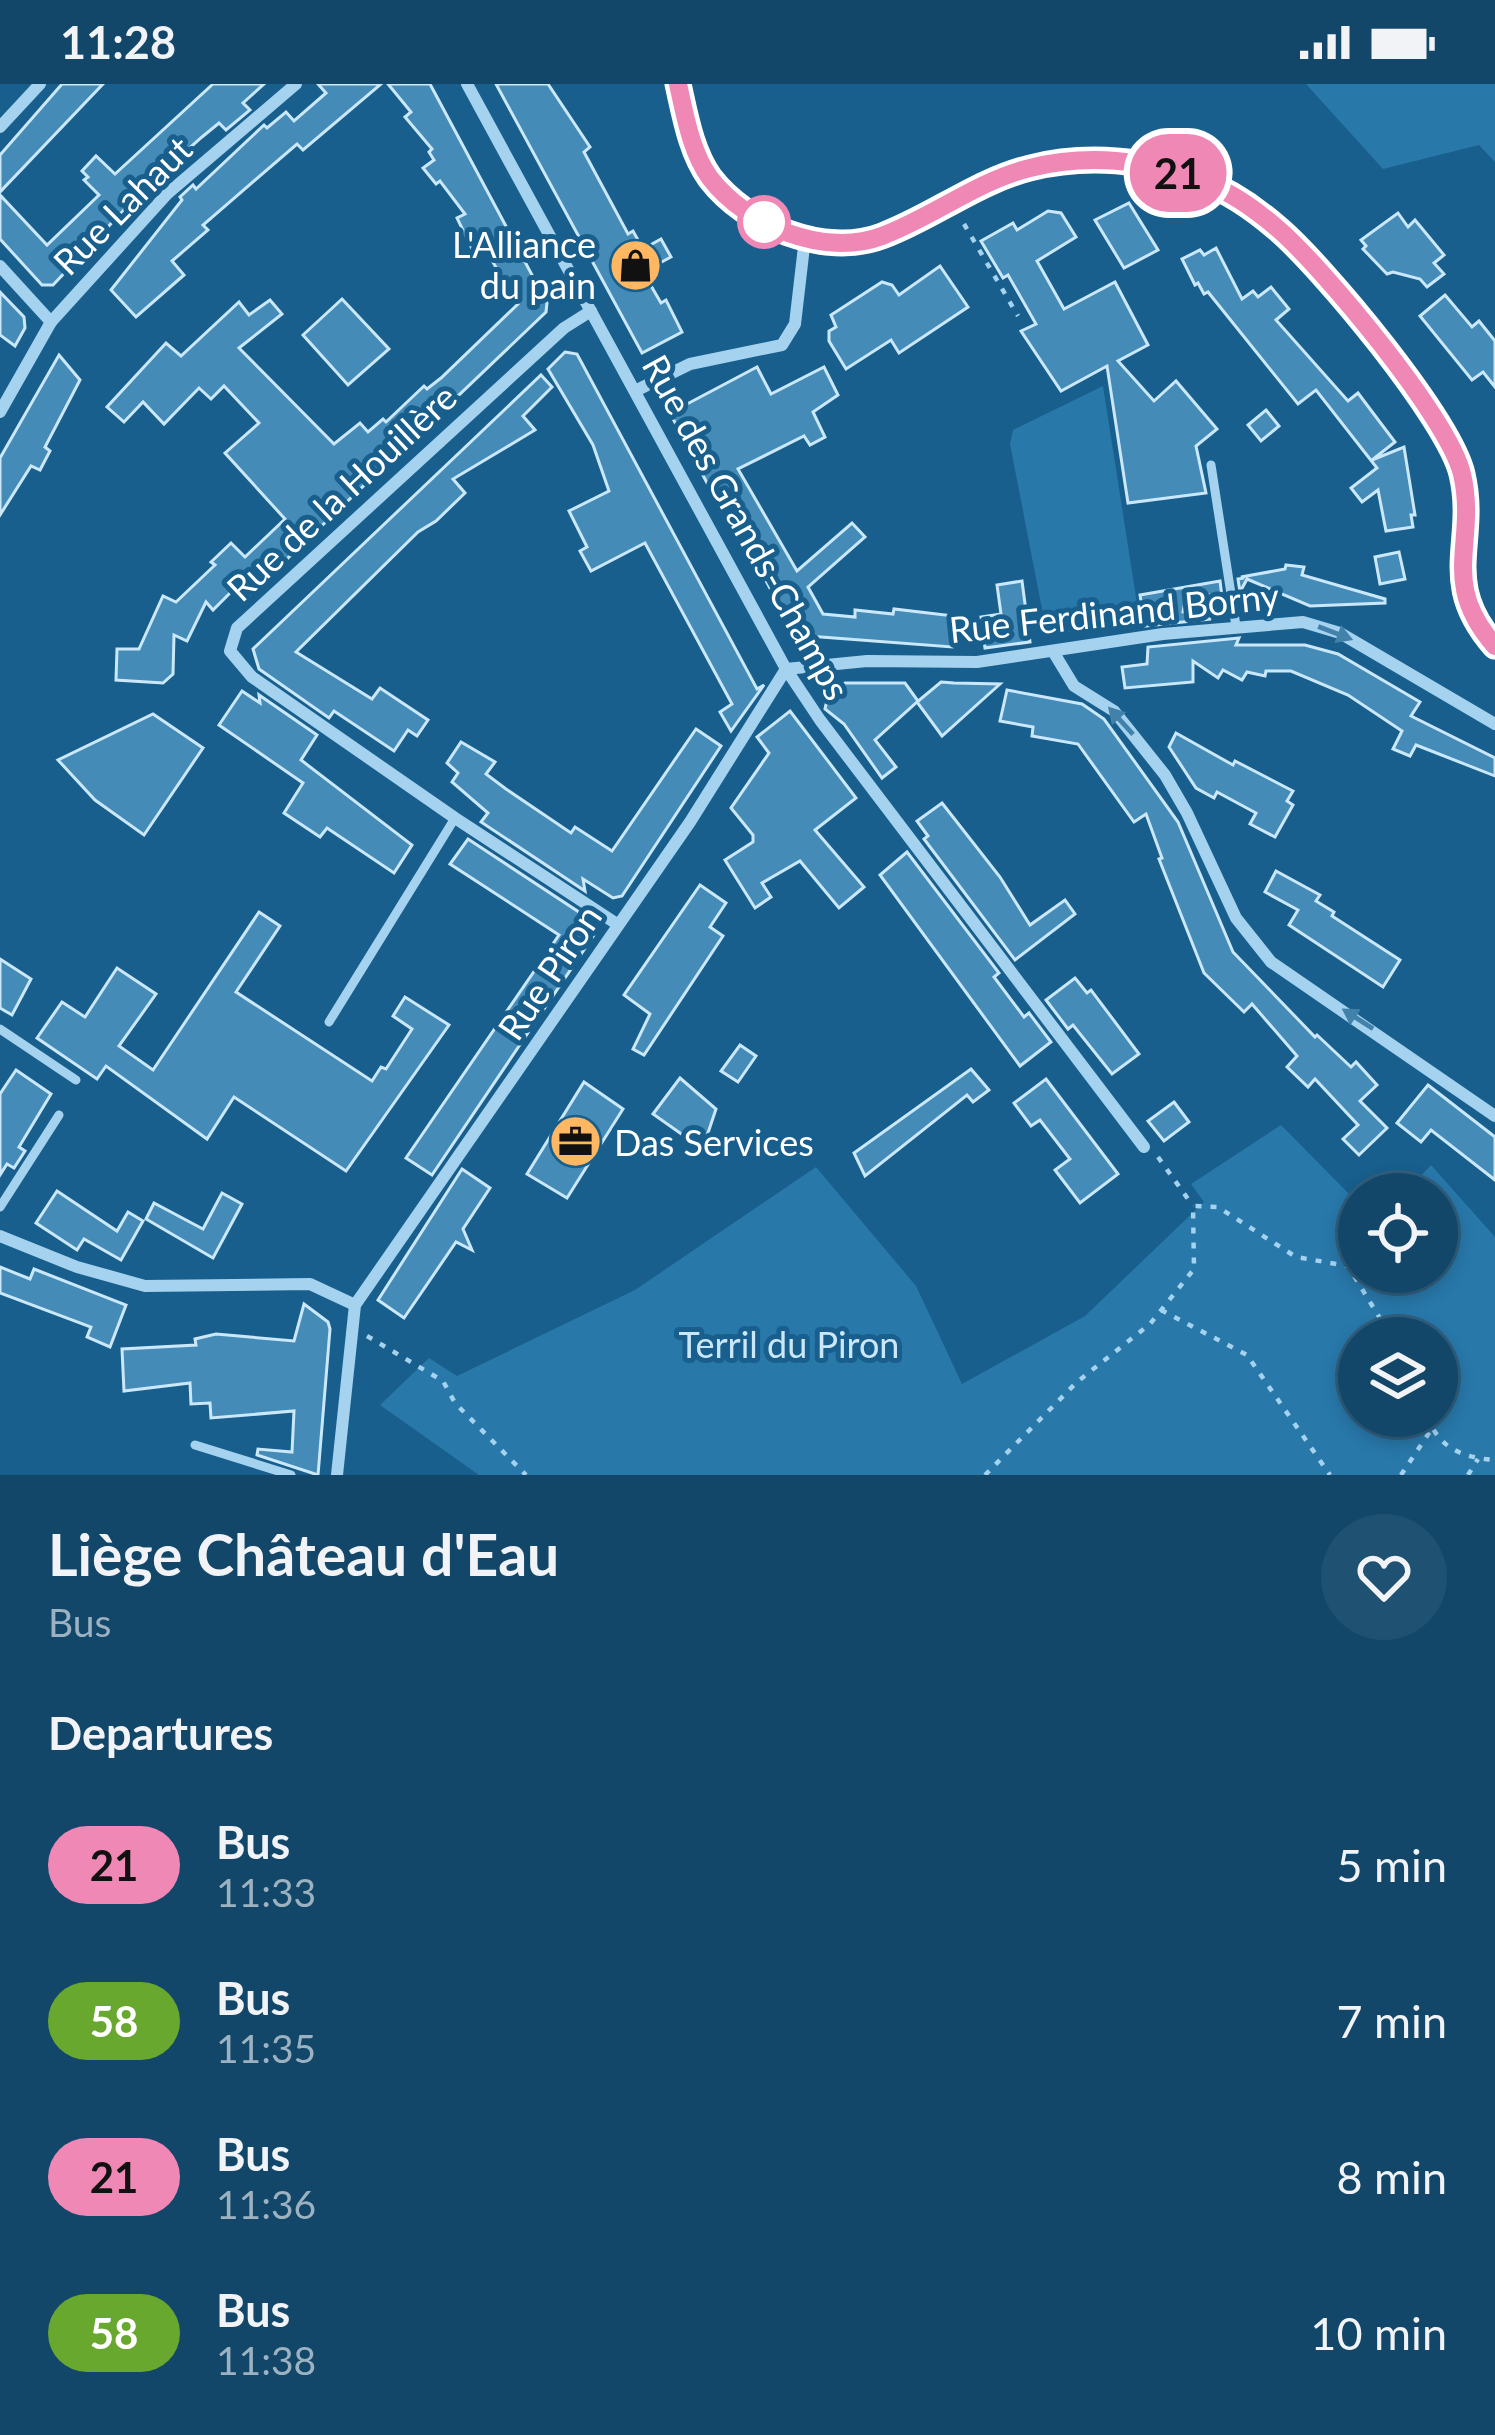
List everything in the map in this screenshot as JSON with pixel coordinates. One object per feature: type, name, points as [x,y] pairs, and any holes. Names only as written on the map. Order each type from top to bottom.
[{"type":"street","points":[[0,127],[40,84]]},
{"type":"street","name":"Rue Lahaut","points":[[0,266],[51,322],[167,194],[296,84]]},
{"type":"street","name":"Rue des Grands-Champs","points":[[467,84],[786,669],[1144,1147]]},
{"type":"street","points":[[678,84],[687,126],[710,178],[754,217],[806,238],[828,242],[875,239],[994,180],[1069,161],[1113,160],[1158,167],[1202,180],[1241,201],[1311,262],[1448,435],[1466,495],[1463,592],[1495,646]]},
{"type":"street","points":[[635,391],[690,364],[782,345],[795,324],[806,238]]},
{"type":"street","name":"Rue de la Houillère","points":[[591,311],[564,328],[237,628],[230,651],[252,677],[616,924]]},
{"type":"street","points":[[0,412],[51,322]]},
{"type":"street","name":"Rue Ferdinand Borny","points":[[786,669],[867,661],[977,662],[1236,626],[1303,622],[1340,632],[1495,724]]},
{"type":"street","points":[[1054,653],[1075,686],[1114,711],[1165,775],[1236,918],[1271,962],[1495,1116]]},
{"type":"street","name":"Rue Piron","points":[[356,1305],[690,822],[786,669]]},
{"type":"street","points":[[0,1236],[77,1267],[145,1286],[310,1284],[356,1305],[337,1475]]},
{"type":"lane","points":[[1211,465],[1236,626]]},
{"type":"lane","points":[[329,1022],[455,818]]},
{"type":"lane","points":[[0,1029],[76,1080]]},
{"type":"lane","points":[[0,1207],[58,1115]]},
{"type":"lane","points":[[195,1445],[291,1475]]},
{"type":"path","points":[[952,203],[1018,316]]},
{"type":"path","points":[[985,1475],[1077,1382],[1150,1324],[1194,1269],[1192,1206],[1161,1160],[1144,1147]]},
{"type":"path","points":[[1192,1206],[1218,1207],[1296,1257],[1348,1266],[1379,1317]]},
{"type":"path","points":[[1161,1310],[1247,1355],[1330,1475]]},
{"type":"path","points":[[351,1327],[443,1381],[455,1403],[526,1475]]},
{"type":"path","points":[[1401,1475],[1426,1437]]},
{"type":"path","points":[[1439,1437],[1459,1456],[1495,1460]]},
{"type":"path","points":[[1468,1475],[1478,1459]]},
{"type":"green space","points":[[1306,84],[1495,84],[1495,162],[1479,145],[1383,169]]},
{"type":"green space","points":[[1103,386],[1140,623],[1047,635],[1010,444],[1013,430]]},
{"type":"green space","name":"Terril du Piron","points":[[1281,1125],[1338,1183],[1338,1293],[1458,1293],[1458,1195],[1495,1237],[1495,1475],[479,1475],[380,1405],[429,1358],[457,1376],[635,1290],[816,1167],[916,1286],[962,1384],[1085,1316],[1204,1202],[1191,1184]]},
{"type":"building","points":[[62,84],[103,84],[0,192],[0,155]]},
{"type":"building","points":[[213,84],[264,84],[243,103],[250,110],[226,130],[219,123],[202,137],[174,162],[180,169],[166,181],[159,173],[53,285],[42,285],[0,239],[0,195],[47,245],[99,195],[82,171],[96,156],[115,174]]},
{"type":"building","points":[[318,84],[381,84],[303,150],[297,144],[203,225],[208,230],[172,261],[184,275],[136,317],[111,290],[180,197],[193,185],[196,189],[264,125],[267,128],[286,112],[294,121],[326,93]]},
{"type":"building","points":[[388,84],[430,84],[547,303],[546,312],[246,598],[235,588],[213,610],[206,602],[187,641],[174,635],[173,674],[163,683],[116,680],[117,649],[139,649],[163,596],[176,602],[231,543],[245,557],[285,519],[225,453],[259,423],[224,386],[211,399],[199,388],[164,424],[143,402],[124,422],[107,407],[166,343],[181,356],[239,302],[249,315],[270,300],[282,314],[239,348],[334,444],[360,423],[368,432],[383,419],[386,422],[424,386],[427,389],[441,378],[518,304],[485,249],[475,255],[457,218],[465,214],[440,181],[436,184],[423,168],[434,160],[432,149],[405,117],[411,112]]},
{"type":"building","points":[[496,84],[548,84],[590,147],[584,152],[628,234],[633,231],[643,249],[661,239],[671,257],[643,272],[661,303],[666,300],[682,332],[642,353]]},
{"type":"building","points":[[1129,203],[1158,250],[1124,268],[1095,220]]},
{"type":"building","points":[[1048,211],[1061,213],[1076,237],[1037,261],[1064,309],[1115,282],[1148,345],[1118,361],[1154,401],[1176,381],[1217,429],[1196,446],[1206,493],[1128,503],[1107,366],[1061,391],[1021,331],[1036,324],[1008,275],[1003,278],[981,241],[1013,223],[1017,230]]},
{"type":"building","points":[[1398,213],[1408,227],[1415,220],[1444,255],[1434,263],[1444,274],[1427,287],[1420,279],[1387,274],[1363,249],[1361,240]]},
{"type":"building","points":[[1216,248],[1242,299],[1253,291],[1258,297],[1271,287],[1289,309],[1276,320],[1348,401],[1358,393],[1395,442],[1372,460],[1404,447],[1413,527],[1386,531],[1378,490],[1362,502],[1351,488],[1377,468],[1316,390],[1298,404],[1208,292],[1204,294],[1195,285],[1182,259]]},
{"type":"building","points":[[940,266],[968,307],[899,353],[891,340],[846,369],[829,341],[829,331],[836,327],[831,315],[882,282],[892,285],[899,295]]},
{"type":"building","points":[[0,292],[24,317],[25,328],[15,346],[0,335]]},
{"type":"building","points":[[1445,295],[1472,327],[1479,321],[1495,341],[1495,387],[1483,372],[1472,380],[1420,316]]},
{"type":"building","points":[[342,299],[389,349],[348,385],[303,335]]},
{"type":"building","points":[[565,352],[577,354],[757,689],[764,685],[731,731],[720,712],[732,704],[645,543],[591,571],[580,551],[587,547],[569,511],[609,491],[593,445],[548,369]]},
{"type":"building","points":[[59,355],[80,380],[45,447],[50,451],[40,470],[31,466],[0,515],[0,458]]},
{"type":"building","points":[[757,367],[771,394],[824,367],[838,395],[813,412],[825,437],[810,445],[804,436],[738,469],[797,571],[852,523],[865,537],[808,587],[823,614],[855,617],[855,610],[893,614],[894,609],[954,616],[952,647],[795,635],[712,480],[707,483],[670,413]]},
{"type":"building","points":[[541,375],[552,387],[523,416],[535,430],[453,479],[465,493],[418,532],[296,652],[372,699],[380,688],[428,720],[417,736],[408,730],[394,751],[334,711],[329,718],[259,669],[253,649]]},
{"type":"building","points":[[1266,410],[1279,426],[1261,441],[1248,425]]},
{"type":"building","points":[[1399,552],[1405,579],[1380,584],[1375,557]]},
{"type":"building","points":[[1286,565],[1304,567],[1302,575],[1385,599],[1385,603],[1310,606],[1247,579],[1240,592],[1241,577],[1285,569]]},
{"type":"building","points":[[1022,581],[1030,642],[985,648],[981,617],[1001,614],[997,585]]},
{"type":"building","points":[[1220,581],[1222,597],[1187,592],[1183,612],[1211,619],[1145,626],[1140,595]]},
{"type":"building","points":[[1239,638],[1236,645],[1305,645],[1338,654],[1420,702],[1411,716],[1495,758],[1495,776],[1416,745],[1410,756],[1393,749],[1402,731],[1348,695],[1291,671],[1266,671],[1265,676],[1247,672],[1242,680],[1223,670],[1218,678],[1193,661],[1193,682],[1125,688],[1122,667],[1147,664],[1148,647]]},
{"type":"building","points":[[941,682],[1000,684],[942,736],[917,702]]},
{"type":"building","points":[[845,683],[905,683],[918,701],[875,740],[896,767],[882,778],[844,724],[825,709],[828,695]]},
{"type":"building","points":[[1007,690],[1082,704],[1104,719],[1178,822],[1233,952],[1315,1037],[1351,1067],[1356,1062],[1377,1085],[1360,1101],[1387,1128],[1359,1155],[1343,1139],[1358,1125],[1315,1079],[1308,1087],[1287,1067],[1297,1056],[1252,1004],[1244,1012],[1204,973],[1146,814],[1134,822],[1078,744],[1032,736],[1033,727],[1000,721]]},
{"type":"building","points":[[242,691],[260,703],[259,695],[317,735],[301,760],[412,845],[394,873],[327,828],[320,837],[284,813],[303,783],[219,725]]},
{"type":"building","points":[[790,711],[856,798],[815,830],[864,887],[839,908],[800,861],[762,883],[771,897],[755,908],[725,860],[753,842],[753,835],[731,808],[769,753],[757,737]]},
{"type":"building","points":[[153,714],[203,748],[144,835],[95,800],[58,760]]},
{"type":"building","points":[[696,729],[721,746],[622,896],[613,898],[583,879],[585,891],[481,822],[488,813],[452,782],[458,773],[447,763],[461,742],[495,762],[486,774],[506,789],[571,833],[575,827],[612,851]]},
{"type":"building","points":[[1176,733],[1293,791],[1287,801],[1293,805],[1275,837],[1250,824],[1256,813],[1217,792],[1214,798],[1196,788],[1169,747]]},
{"type":"building","points":[[942,803],[1000,877],[1030,925],[1065,900],[1075,914],[1015,960],[924,839],[928,836],[917,821]]},
{"type":"building","points":[[468,839],[591,920],[594,935],[432,1175],[406,1158],[559,935],[450,864]]},
{"type":"building","points":[[907,852],[999,973],[994,977],[1024,1017],[1029,1013],[1051,1042],[1020,1066],[880,875]]},
{"type":"building","points":[[1276,871],[1320,895],[1316,901],[1334,912],[1332,916],[1400,960],[1383,987],[1289,925],[1298,910],[1265,892]]},
{"type":"building","points":[[700,885],[726,903],[710,927],[723,936],[644,1055],[633,1049],[650,1014],[624,995]]},
{"type":"building","points":[[259,912],[280,926],[236,992],[372,1081],[381,1067],[386,1069],[412,1029],[393,1016],[405,997],[449,1025],[346,1171],[234,1097],[207,1139],[106,1066],[97,1079],[37,1038],[62,1002],[85,1017],[117,968],[156,994],[119,1046],[153,1070]]},
{"type":"building","points":[[0,959],[31,979],[12,1015],[0,1008]]},
{"type":"building","points":[[1075,978],[1087,993],[1091,990],[1139,1054],[1112,1074],[1046,1000]]},
{"type":"building","points":[[740,1045],[756,1056],[738,1082],[721,1071]]},
{"type":"building","points":[[971,1069],[989,1090],[973,1102],[967,1095],[865,1176],[854,1153]]},
{"type":"building","points":[[16,1070],[51,1094],[19,1147],[25,1151],[14,1168],[7,1164],[0,1175],[0,1094]]},
{"type":"building","points":[[680,1078],[716,1109],[708,1133],[697,1145],[653,1114]]},
{"type":"building","points":[[1046,1079],[1118,1174],[1080,1203],[1055,1170],[1070,1159],[1040,1120],[1031,1126],[1014,1103]]},
{"type":"building","name":"Das Services","points":[[584,1082],[623,1109],[567,1198],[527,1174]]},
{"type":"building","points":[[1428,1085],[1495,1137],[1495,1180],[1431,1130],[1421,1142],[1397,1123]]},
{"type":"building","points":[[1174,1102],[1189,1122],[1164,1141],[1148,1121]]},
{"type":"building","points":[[462,1169],[490,1188],[463,1229],[472,1250],[456,1242],[404,1318],[378,1300]]},
{"type":"building","points":[[57,1191],[117,1231],[128,1212],[143,1221],[121,1260],[84,1239],[77,1250],[36,1223]]},
{"type":"building","points":[[222,1193],[242,1204],[213,1258],[146,1219],[154,1203],[203,1229]]},
{"type":"building","points":[[0,1267],[30,1279],[34,1269],[126,1305],[110,1347],[87,1337],[91,1327],[0,1293]]},
{"type":"building","points":[[304,1304],[328,1322],[330,1329],[318,1475],[257,1455],[258,1449],[292,1452],[294,1411],[211,1418],[210,1403],[191,1404],[190,1383],[124,1391],[122,1349],[196,1345],[195,1339],[216,1334],[294,1341]]},
{"type":"bus line","name":"21","points":[[678,84],[687,126],[710,178],[754,217],[806,238],[828,242],[875,239],[994,180],[1069,161],[1113,160],[1158,167],[1202,180],[1241,201],[1311,262],[1448,435],[1466,495],[1463,592],[1495,646]]},
{"type":"place","name":"L'Alliance du pain","points":[[635,265]]},
{"type":"place","name":"Das Services","points":[[575,1142]]}]
